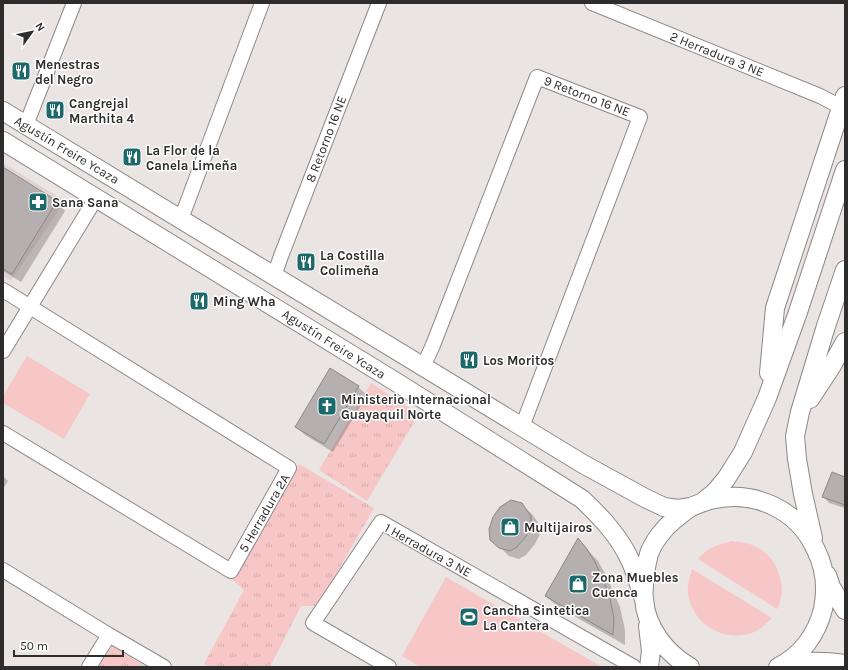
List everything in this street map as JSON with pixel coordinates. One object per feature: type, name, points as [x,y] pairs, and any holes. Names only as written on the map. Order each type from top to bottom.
[{"type":"main road","points":[[767,398],[775,308],[843,102]]},
{"type":"main road","name":"Agustín Freire Ycaza","points":[[3,111],[583,464],[664,507],[678,509],[697,504]]},
{"type":"main road","name":"Agustín Freire Ycaza","points":[[3,141],[396,382],[582,499],[612,530],[623,546],[631,562],[645,607]]},
{"type":"main road","points":[[650,667],[651,651],[645,607],[645,575],[650,553],[666,526],[715,492],[726,479],[743,452],[767,398],[797,315],[845,170]]},
{"type":"main road","points":[[781,666],[799,653],[808,642],[816,629],[824,602],[824,575],[803,494],[795,436],[800,412],[845,270]]},
{"type":"main road","points":[[800,412],[831,367],[845,342]]},
{"type":"main road","points":[[697,504],[721,497],[736,496],[752,498],[768,503],[782,510],[805,531],[817,552],[831,587],[845,610]]},
{"type":"main road","points":[[645,607],[665,654],[668,667]]},
{"type":"main road","points":[[660,641],[671,654],[690,667]]},
{"type":"main road","points":[[781,666],[807,662],[845,664]]},
{"type":"street","points":[[26,125],[74,3]]},
{"type":"street","points":[[181,219],[262,3]]},
{"type":"street","name":"8 Retorno 16 NE","points":[[274,276],[378,3]]},
{"type":"street","name":"2 Herradura 3 NE","points":[[592,3],[820,96],[843,102]]},
{"type":"street","name":"9 Retorno 16 NE","points":[[423,367],[433,345],[537,77],[640,117],[522,427]]},
{"type":"street","points":[[3,351],[96,198]]},
{"type":"street","points":[[3,290],[30,307]]},
{"type":"street","name":"5 Herradura 2A","points":[[3,433],[231,571],[290,468],[30,307]]},
{"type":"street","name":"1 Herradura 3 NE","points":[[389,667],[314,623],[381,522],[634,667]]},
{"type":"street","points":[[4,575],[164,667]]},
{"type":"street","points":[[90,667],[109,635]]},
{"type":"shaded area","points":[[3,163],[65,201],[11,281],[3,276]]},
{"type":"green space","points":[[27,356],[90,394],[64,439],[3,403],[3,396]]},
{"type":"green space","points":[[371,383],[419,414],[367,501],[319,470]]},
{"type":"green space","points":[[299,464],[374,508],[318,606],[301,606],[270,667],[208,667],[204,664],[244,590],[230,578]]},
{"type":"green space","points":[[732,541],[755,546],[768,555],[773,562],[782,585],[782,593],[777,609],[698,559],[709,549]]},
{"type":"green space","points":[[692,569],[772,618],[760,629],[750,634],[728,635],[717,632],[700,619],[693,610],[688,595],[689,580]]},
{"type":"green space","name":"Cancha Sintetica La Cantera","points":[[446,577],[602,667],[420,667],[402,656]]},
{"type":"green space","points":[[112,646],[146,667],[99,667]]},
{"type":"building","points":[[3,167],[57,201],[12,274],[3,269]]},
{"type":"building","name":"Ministerio Internacional Guayaquil Norte","points":[[330,368],[359,386],[324,444],[295,427]]},
{"type":"building","points":[[832,472],[845,477],[845,505],[822,497]]},
{"type":"building","name":"Multijairos","points":[[511,500],[522,503],[531,516],[531,525],[526,536],[517,547],[510,551],[499,548],[490,540],[489,529],[493,517],[500,507]]},
{"type":"building","name":"Zona Muebles Cuenca","points":[[578,538],[595,562],[609,594],[614,618],[613,635],[545,596]]},
{"type":"place","name":"Menestras del Negro","points":[[21,71]]},
{"type":"place","name":"Cangrejal Marthita 4","points":[[55,110]]},
{"type":"place","name":"La Flor de la Canela Limeña","points":[[132,157]]},
{"type":"place","name":"Sana Sana","points":[[38,202]]},
{"type":"place","name":"La Costilla Colimeña","points":[[306,262]]},
{"type":"place","name":"Ming Wha","points":[[199,301]]},
{"type":"place","name":"Los Moritos","points":[[469,360]]},
{"type":"place","name":"Ministerio Internacional Guayaquil Norte","points":[[327,406]]},
{"type":"place","name":"Multijairos","points":[[510,527]]},
{"type":"place","name":"Zona Muebles Cuenca","points":[[578,584]]},
{"type":"place","name":"Cancha Sintetica La Cantera","points":[[469,617]]}]
